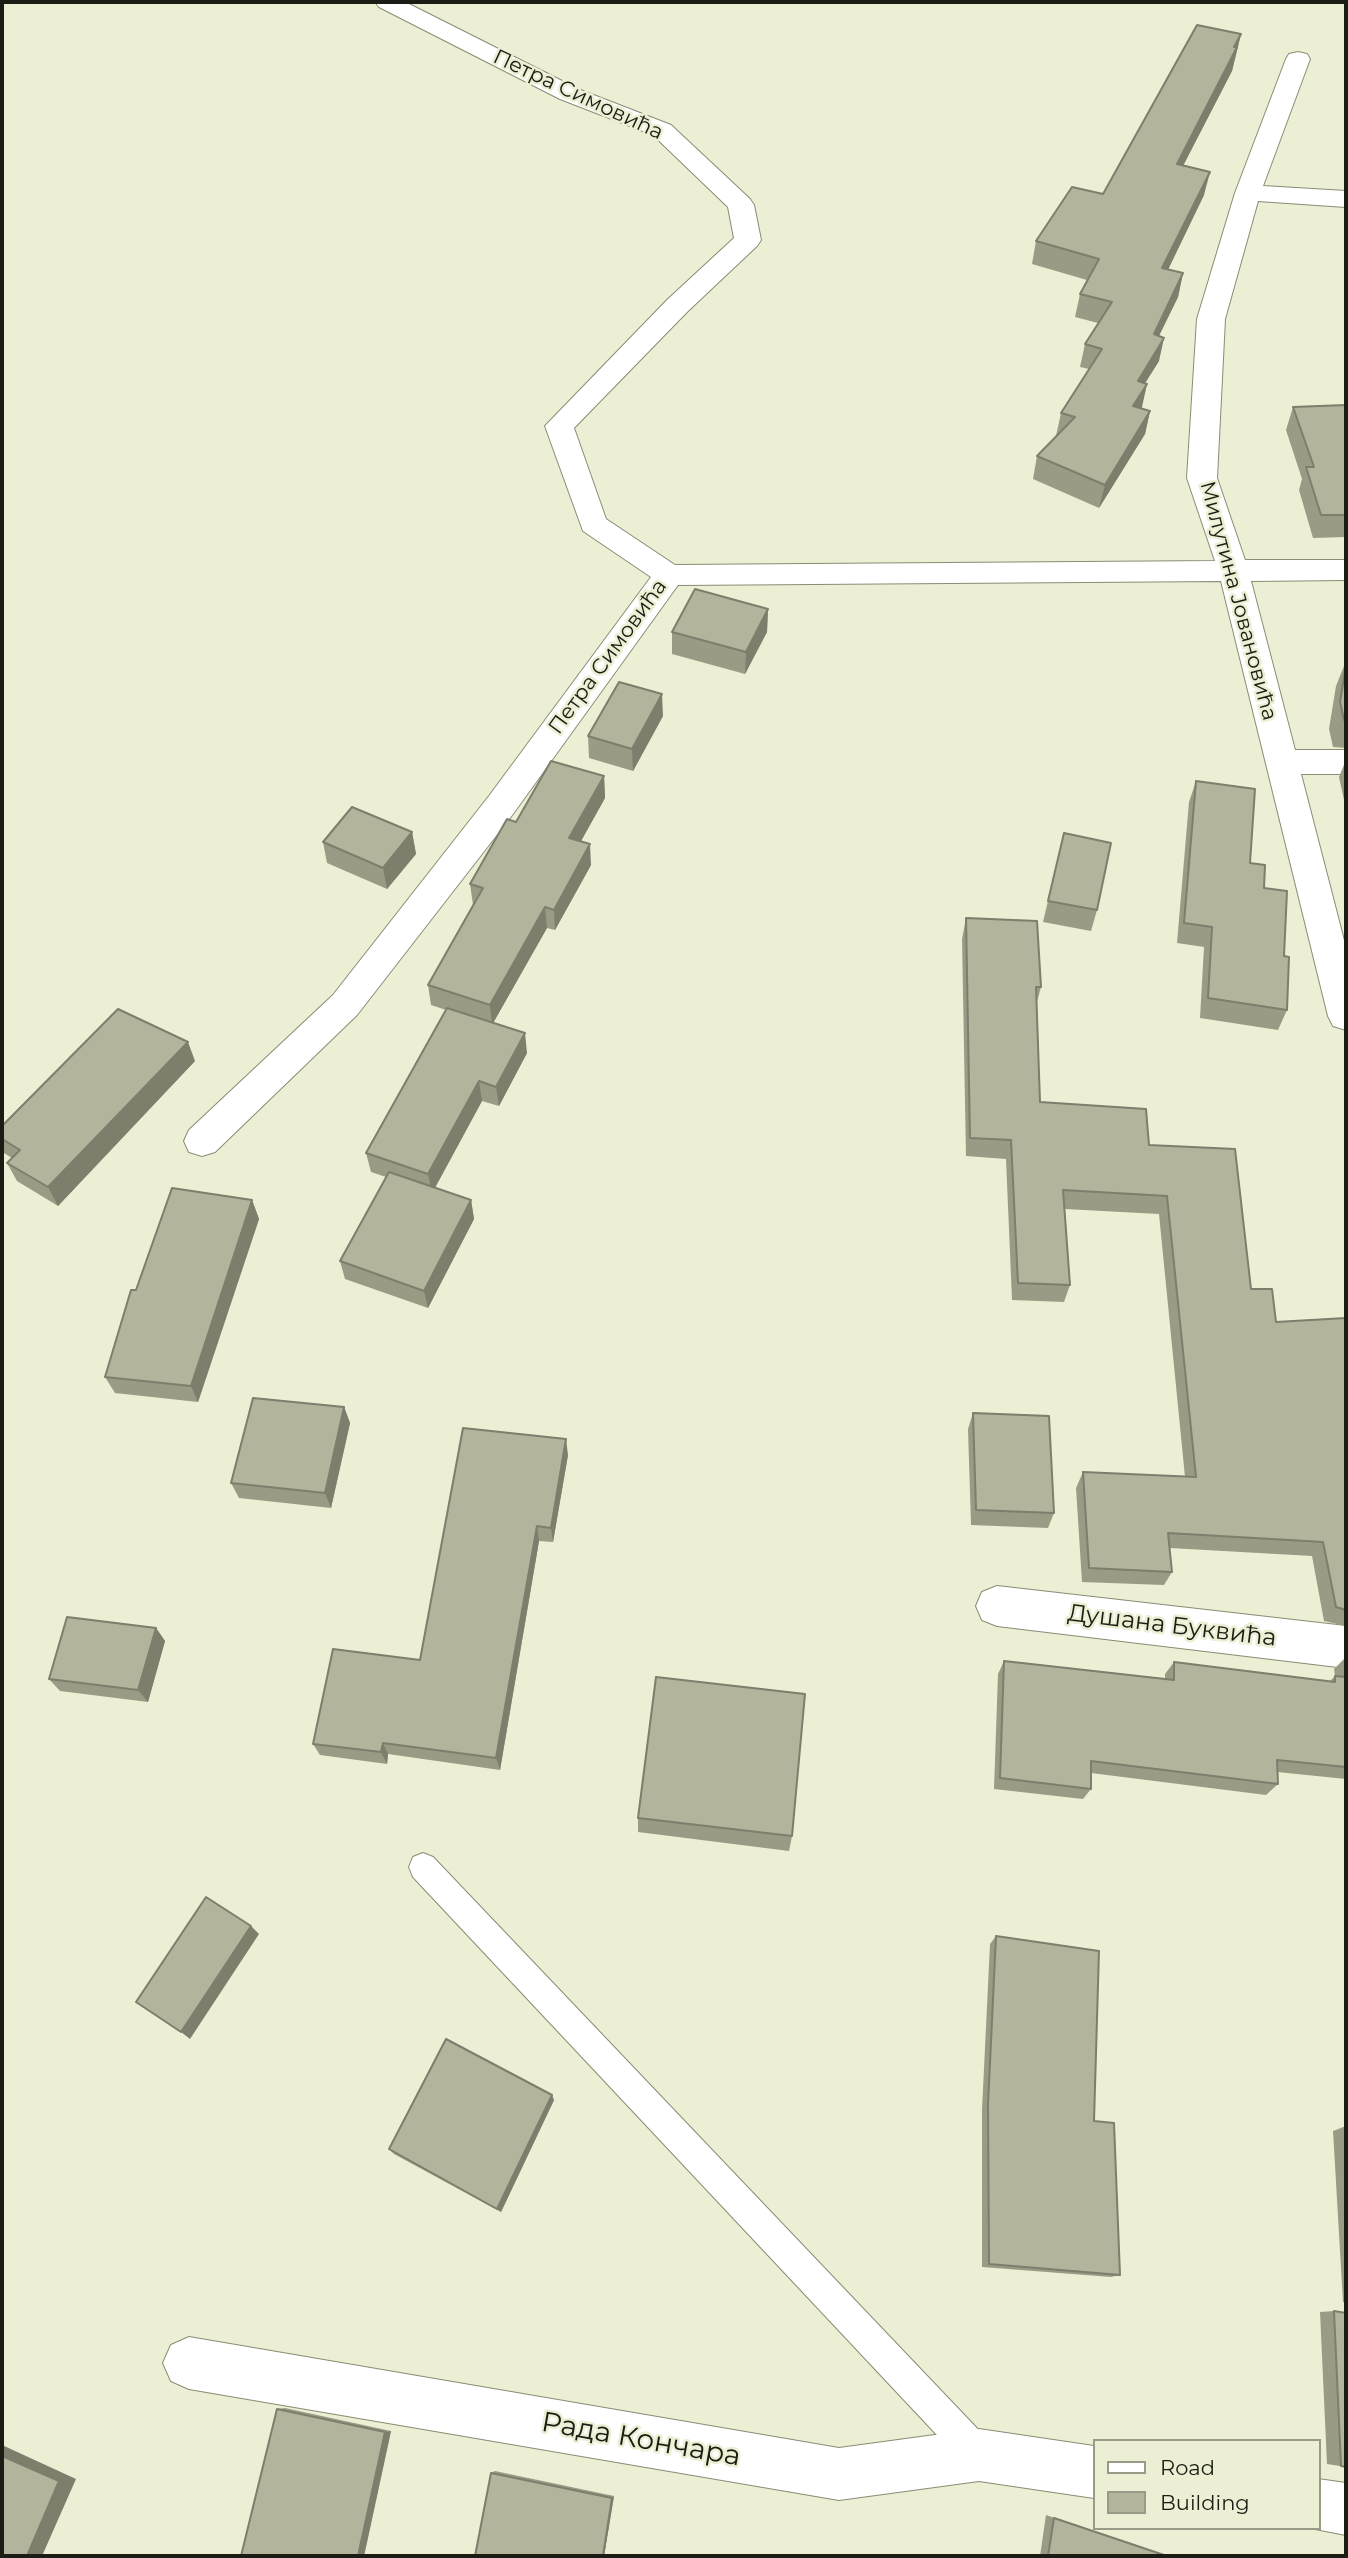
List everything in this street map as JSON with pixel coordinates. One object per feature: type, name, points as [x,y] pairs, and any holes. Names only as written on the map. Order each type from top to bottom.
[{"type":"street","name":"Петра Симовића","points":[[202,1141],[345,1005],[501,805],[669,575],[593,524],[559,426],[677,306],[748,240],[741,205],[662,131],[569,94],[387,2]]},
{"type":"street","name":"Милутина Јовановића","points":[[1298,59],[1248,193],[1211,319],[1202,478],[1233,569],[1346,1016]]},
{"type":"street","points":[[1248,193],[1346,199]]},
{"type":"street","points":[[669,575],[1346,570]]},
{"type":"street","points":[[1281,762],[1346,762]]},
{"type":"street","name":"Душана Буквића","points":[[997,1606],[1346,1647]]},
{"type":"street","name":"Рада Кончара","points":[[189,2363],[839,2474],[979,2455],[1092,2472]]},
{"type":"street","points":[[1320,2505],[1346,2509]]},
{"type":"lane","points":[[423,1867],[979,2455]]},
{"type":"building","points":[[1197,25],[1241,34],[1234,47],[1237,47],[1177,164],[1210,172],[1162,268],[1183,273],[1154,334],[1164,338],[1138,381],[1147,384],[1133,406],[1150,411],[1105,485],[1037,456],[1075,417],[1061,413],[1102,349],[1085,344],[1112,302],[1080,294],[1099,259],[1036,241],[1072,187],[1103,194]]},
{"type":"building","points":[[1346,405],[1346,515],[1321,515],[1306,467],[1314,467],[1293,407]]},
{"type":"building","points":[[695,589],[768,609],[746,652],[672,632]]},
{"type":"building","points":[[1346,665],[1346,720],[1344,720],[1340,702]]},
{"type":"building","points":[[619,682],[662,694],[632,749],[588,736]]},
{"type":"building","points":[[551,761],[604,776],[569,838],[590,844],[554,910],[545,907],[490,1005],[428,985],[483,888],[470,884],[507,819],[516,822]]},
{"type":"building","points":[[1196,781],[1255,789],[1250,863],[1265,865],[1264,888],[1287,891],[1284,956],[1289,957],[1287,1010],[1208,998],[1212,927],[1184,923]]},
{"type":"building","points":[[352,807],[412,832],[383,868],[323,842]]},
{"type":"building","points":[[1064,833],[1111,843],[1097,910],[1048,901]]},
{"type":"building","points":[[966,918],[1037,921],[1041,987],[1036,987],[1040,1102],[1146,1109],[1149,1145],[1235,1149],[1251,1289],[1272,1289],[1276,1322],[1346,1318],[1346,1610],[1336,1607],[1323,1542],[1168,1533],[1172,1572],[1089,1568],[1083,1472],[1196,1477],[1167,1196],[1063,1190],[1070,1285],[1018,1283],[1011,1140],[970,1138]]},
{"type":"building","points":[[447,1008],[525,1033],[496,1087],[479,1081],[428,1174],[366,1153]]},
{"type":"building","points":[[118,1009],[188,1042],[48,1187],[7,1163],[20,1150],[2,1139],[2,1126]]},
{"type":"building","points":[[389,1172],[471,1200],[424,1291],[340,1261]]},
{"type":"building","points":[[172,1188],[252,1200],[191,1386],[105,1377],[131,1290],[136,1290]]},
{"type":"building","points":[[253,1398],[344,1407],[325,1493],[231,1483]]},
{"type":"building","points":[[973,1413],[1049,1416],[1054,1513],[976,1510]]},
{"type":"building","points":[[463,1428],[566,1439],[551,1528],[537,1526],[496,1758],[383,1743],[381,1752],[313,1744],[333,1649],[420,1660]]},
{"type":"building","points":[[67,1617],[156,1628],[138,1690],[49,1679]]},
{"type":"building","points":[[1004,1661],[1174,1680],[1174,1662],[1335,1682],[1335,1676],[1346,1677],[1346,1767],[1277,1760],[1278,1784],[1091,1761],[1091,1789],[1000,1778]]},
{"type":"building","points":[[656,1677],[805,1694],[792,1836],[638,1818]]},
{"type":"building","points":[[206,1897],[251,1926],[181,2032],[136,2002]]},
{"type":"building","points":[[996,1936],[1099,1951],[1094,2121],[1114,2123],[1120,2275],[989,2264],[988,2105]]},
{"type":"building","points":[[446,2039],[552,2095],[497,2209],[389,2149]]},
{"type":"building","points":[[1334,2311],[1346,2313],[1346,2467],[1341,2466]]},
{"type":"building","points":[[277,2409],[385,2432],[358,2556],[241,2556]]},
{"type":"building","points":[[2,2456],[59,2481],[27,2556],[2,2556]]},
{"type":"building","points":[[491,2473],[612,2498],[603,2556],[475,2556]]},
{"type":"building","points":[[1054,2518],[1167,2556],[1048,2556]]}]
